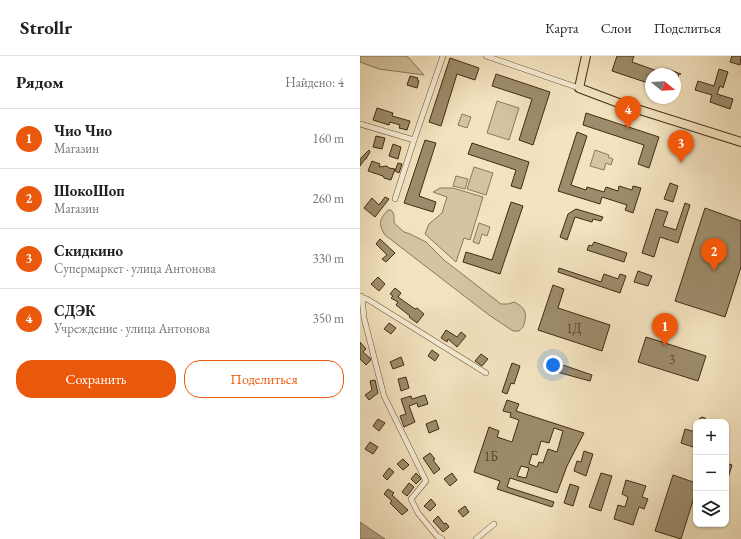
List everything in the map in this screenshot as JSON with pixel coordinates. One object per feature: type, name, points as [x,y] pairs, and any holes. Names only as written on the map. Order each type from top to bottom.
[{"type":"main road","points":[[586,56],[579,88],[624,105],[741,142]]},
{"type":"street","points":[[395,199],[443,56]]},
{"type":"street","points":[[486,56],[579,88]]},
{"type":"street","points":[[360,124],[414,140]]},
{"type":"street","points":[[361,296],[486,373]]},
{"type":"street","points":[[361,296],[364,318],[384,396],[426,481],[410,499],[418,513],[442,539]]},
{"type":"street","points":[[476,539],[494,524]]},
{"type":"shaded area","points":[[360,56],[407,56],[424,75],[379,69],[360,62]]},
{"type":"shaded area","points":[[497,101],[519,108],[509,140],[487,133]]},
{"type":"shaded area","points":[[462,114],[471,117],[467,128],[458,125]]},
{"type":"shaded area","points":[[595,150],[609,155],[608,157],[613,159],[611,165],[606,163],[604,170],[590,166]]},
{"type":"shaded area","points":[[474,167],[493,173],[486,195],[467,189]]},
{"type":"shaded area","points":[[456,176],[468,179],[465,189],[453,186]]},
{"type":"shaded area","points":[[440,188],[453,188],[483,197],[470,240],[464,238],[456,262],[425,234],[429,224],[442,213],[447,197],[433,192]]},
{"type":"shaded area","points":[[388,210],[391,210],[393,213],[394,223],[404,232],[426,242],[444,260],[501,304],[514,302],[522,307],[525,311],[525,317],[522,328],[519,331],[513,331],[489,315],[385,235],[381,228],[380,222]]},
{"type":"shaded area","points":[[479,223],[490,227],[487,236],[482,234],[479,244],[473,242]]},
{"type":"shaded area","points":[[360,522],[385,539],[360,539]]},
{"type":"building","points":[[617,56],[634,56],[632,62],[649,68],[645,68],[645,82],[612,71]]},
{"type":"building","points":[[732,56],[741,56],[740,65],[730,62]]},
{"type":"building","points":[[450,58],[479,68],[475,80],[457,74],[441,126],[429,122]]},
{"type":"building","points":[[719,69],[728,72],[723,88],[720,86],[717,94],[733,99],[730,109],[710,102],[712,95],[695,90],[698,81],[714,86]]},
{"type":"building","points":[[496,74],[550,92],[533,145],[519,140],[532,99],[492,86]]},
{"type":"building","points":[[410,76],[418,78],[417,80],[419,81],[417,88],[407,85]]},
{"type":"building","points":[[377,108],[393,113],[392,116],[410,121],[407,130],[399,128],[400,125],[390,122],[389,125],[373,120]]},
{"type":"building","points":[[586,113],[659,137],[649,168],[638,164],[644,145],[583,125]]},
{"type":"building","points":[[577,132],[587,136],[571,185],[586,190],[587,187],[604,192],[606,187],[618,191],[619,186],[632,190],[633,186],[641,188],[633,213],[625,210],[627,205],[602,197],[600,204],[558,191]]},
{"type":"building","points":[[376,136],[385,138],[382,149],[373,147]]},
{"type":"building","points":[[425,140],[436,143],[419,196],[436,202],[433,212],[404,203]]},
{"type":"building","points":[[472,143],[529,162],[521,189],[511,186],[516,170],[468,154]]},
{"type":"building","points":[[393,144],[401,147],[398,159],[389,156]]},
{"type":"building","points":[[369,150],[370,152],[360,166],[360,159]]},
{"type":"building","points":[[372,161],[380,164],[379,167],[387,166],[395,169],[391,180],[368,171]]},
{"type":"building","points":[[398,163],[402,164],[399,173],[395,171]]},
{"type":"building","points":[[670,183],[678,186],[673,202],[664,199]]},
{"type":"building","points":[[385,197],[389,199],[375,217],[364,208],[372,198],[379,205]]},
{"type":"building","points":[[511,202],[523,206],[500,274],[463,262],[466,252],[492,260]]},
{"type":"building","points":[[685,203],[690,205],[678,243],[660,237],[654,257],[642,253],[656,209],[668,212],[663,226],[676,230]]},
{"type":"building","points":[[705,208],[741,221],[741,267],[725,317],[675,301]]},
{"type":"building","points":[[576,209],[603,217],[601,221],[593,219],[592,222],[575,217],[567,240],[560,237],[568,214]]},
{"type":"building","points":[[380,239],[395,253],[386,262],[382,259],[387,255],[376,244]]},
{"type":"building","points":[[594,242],[627,253],[624,262],[587,250],[589,245],[592,246]]},
{"type":"building","points":[[559,268],[601,282],[604,274],[618,279],[620,274],[626,276],[620,293],[558,272]]},
{"type":"building","points":[[638,271],[652,276],[648,286],[634,282]]},
{"type":"building","points":[[378,277],[385,284],[379,291],[371,284]]},
{"type":"building","points":[[553,285],[564,289],[558,308],[610,325],[602,351],[538,330]]},
{"type":"building","points":[[395,288],[401,293],[398,297],[424,314],[417,323],[396,305],[398,302],[391,298],[393,296],[390,294]]},
{"type":"building","points":[[389,323],[396,328],[391,334],[384,329]]},
{"type":"building","points":[[446,330],[457,337],[461,332],[466,336],[457,347],[448,339],[447,342],[441,338]]},
{"type":"building","points":[[646,337],[706,356],[698,381],[638,362]]},
{"type":"building","points":[[360,342],[366,349],[363,352],[371,360],[366,365],[360,359]]},
{"type":"building","points":[[432,350],[439,355],[435,361],[428,356]]},
{"type":"building","points":[[481,354],[488,359],[482,366],[475,361]]},
{"type":"building","points":[[401,357],[404,365],[393,369],[390,362]]},
{"type":"building","points":[[512,363],[520,366],[514,384],[511,383],[507,394],[502,392]]},
{"type":"building","points":[[560,364],[592,375],[590,381],[557,372]]},
{"type":"building","points":[[406,377],[409,388],[401,391],[398,379]]},
{"type":"building","points":[[375,380],[378,393],[369,400],[365,395],[372,390],[370,381]]},
{"type":"building","points":[[425,395],[428,404],[418,407],[417,403],[409,406],[415,422],[404,427],[400,416],[406,414],[401,399],[411,396],[412,399]]},
{"type":"building","points":[[507,400],[519,404],[516,411],[584,433],[567,466],[557,493],[510,478],[507,487],[554,502],[552,507],[497,489],[500,481],[474,472],[489,427],[499,431],[497,437],[512,442],[519,420],[510,417],[511,413],[503,411]],"holes":[[[554,428],[563,431],[557,452],[548,449],[543,463],[539,462],[537,467],[529,464],[532,454],[537,455],[541,441],[549,443]],[[521,466],[529,468],[526,478],[517,476]]]},
{"type":"building","points":[[378,419],[385,423],[379,431],[373,426]]},
{"type":"building","points":[[436,420],[439,429],[429,433],[426,424]]},
{"type":"building","points":[[685,429],[693,431],[693,447],[681,443]]},
{"type":"building","points":[[370,442],[378,447],[373,454],[365,449]]},
{"type":"building","points":[[584,451],[593,454],[586,476],[574,471],[577,461],[581,462]]},
{"type":"building","points":[[430,453],[440,469],[434,474],[423,458]]},
{"type":"building","points":[[403,459],[409,465],[403,470],[397,464]]},
{"type":"building","points":[[729,464],[732,465],[729,475]]},
{"type":"building","points":[[389,468],[394,472],[387,480],[383,476]]},
{"type":"building","points":[[416,473],[421,479],[416,484],[411,479]]},
{"type":"building","points":[[452,473],[457,480],[450,486],[444,479]]},
{"type":"building","points":[[601,473],[612,476],[601,511],[589,507]]},
{"type":"building","points":[[673,475],[693,482],[693,501],[681,539],[655,531]]},
{"type":"building","points":[[626,480],[646,486],[642,497],[648,499],[644,509],[639,507],[633,525],[614,519],[618,505],[625,507],[628,497],[622,494]]},
{"type":"building","points":[[409,483],[414,487],[407,496],[402,492]]},
{"type":"building","points":[[570,484],[579,487],[573,506],[564,503]]},
{"type":"building","points":[[388,489],[394,493],[392,495],[408,510],[402,515],[390,503],[392,501],[384,494]]},
{"type":"building","points":[[431,499],[436,505],[430,511],[424,506]]},
{"type":"building","points":[[465,506],[469,512],[463,517],[458,511]]},
{"type":"building","points":[[438,516],[444,524],[446,523],[449,527],[443,532],[433,521]]},
{"type":"place","name":"СДЭК","points":[[628,129]]},
{"type":"place","name":"Скидкино","points":[[681,163]]},
{"type":"place","name":"ШокоШоп","points":[[714,271]]},
{"type":"place","name":"Чио Чио","points":[[665,346]]}]
